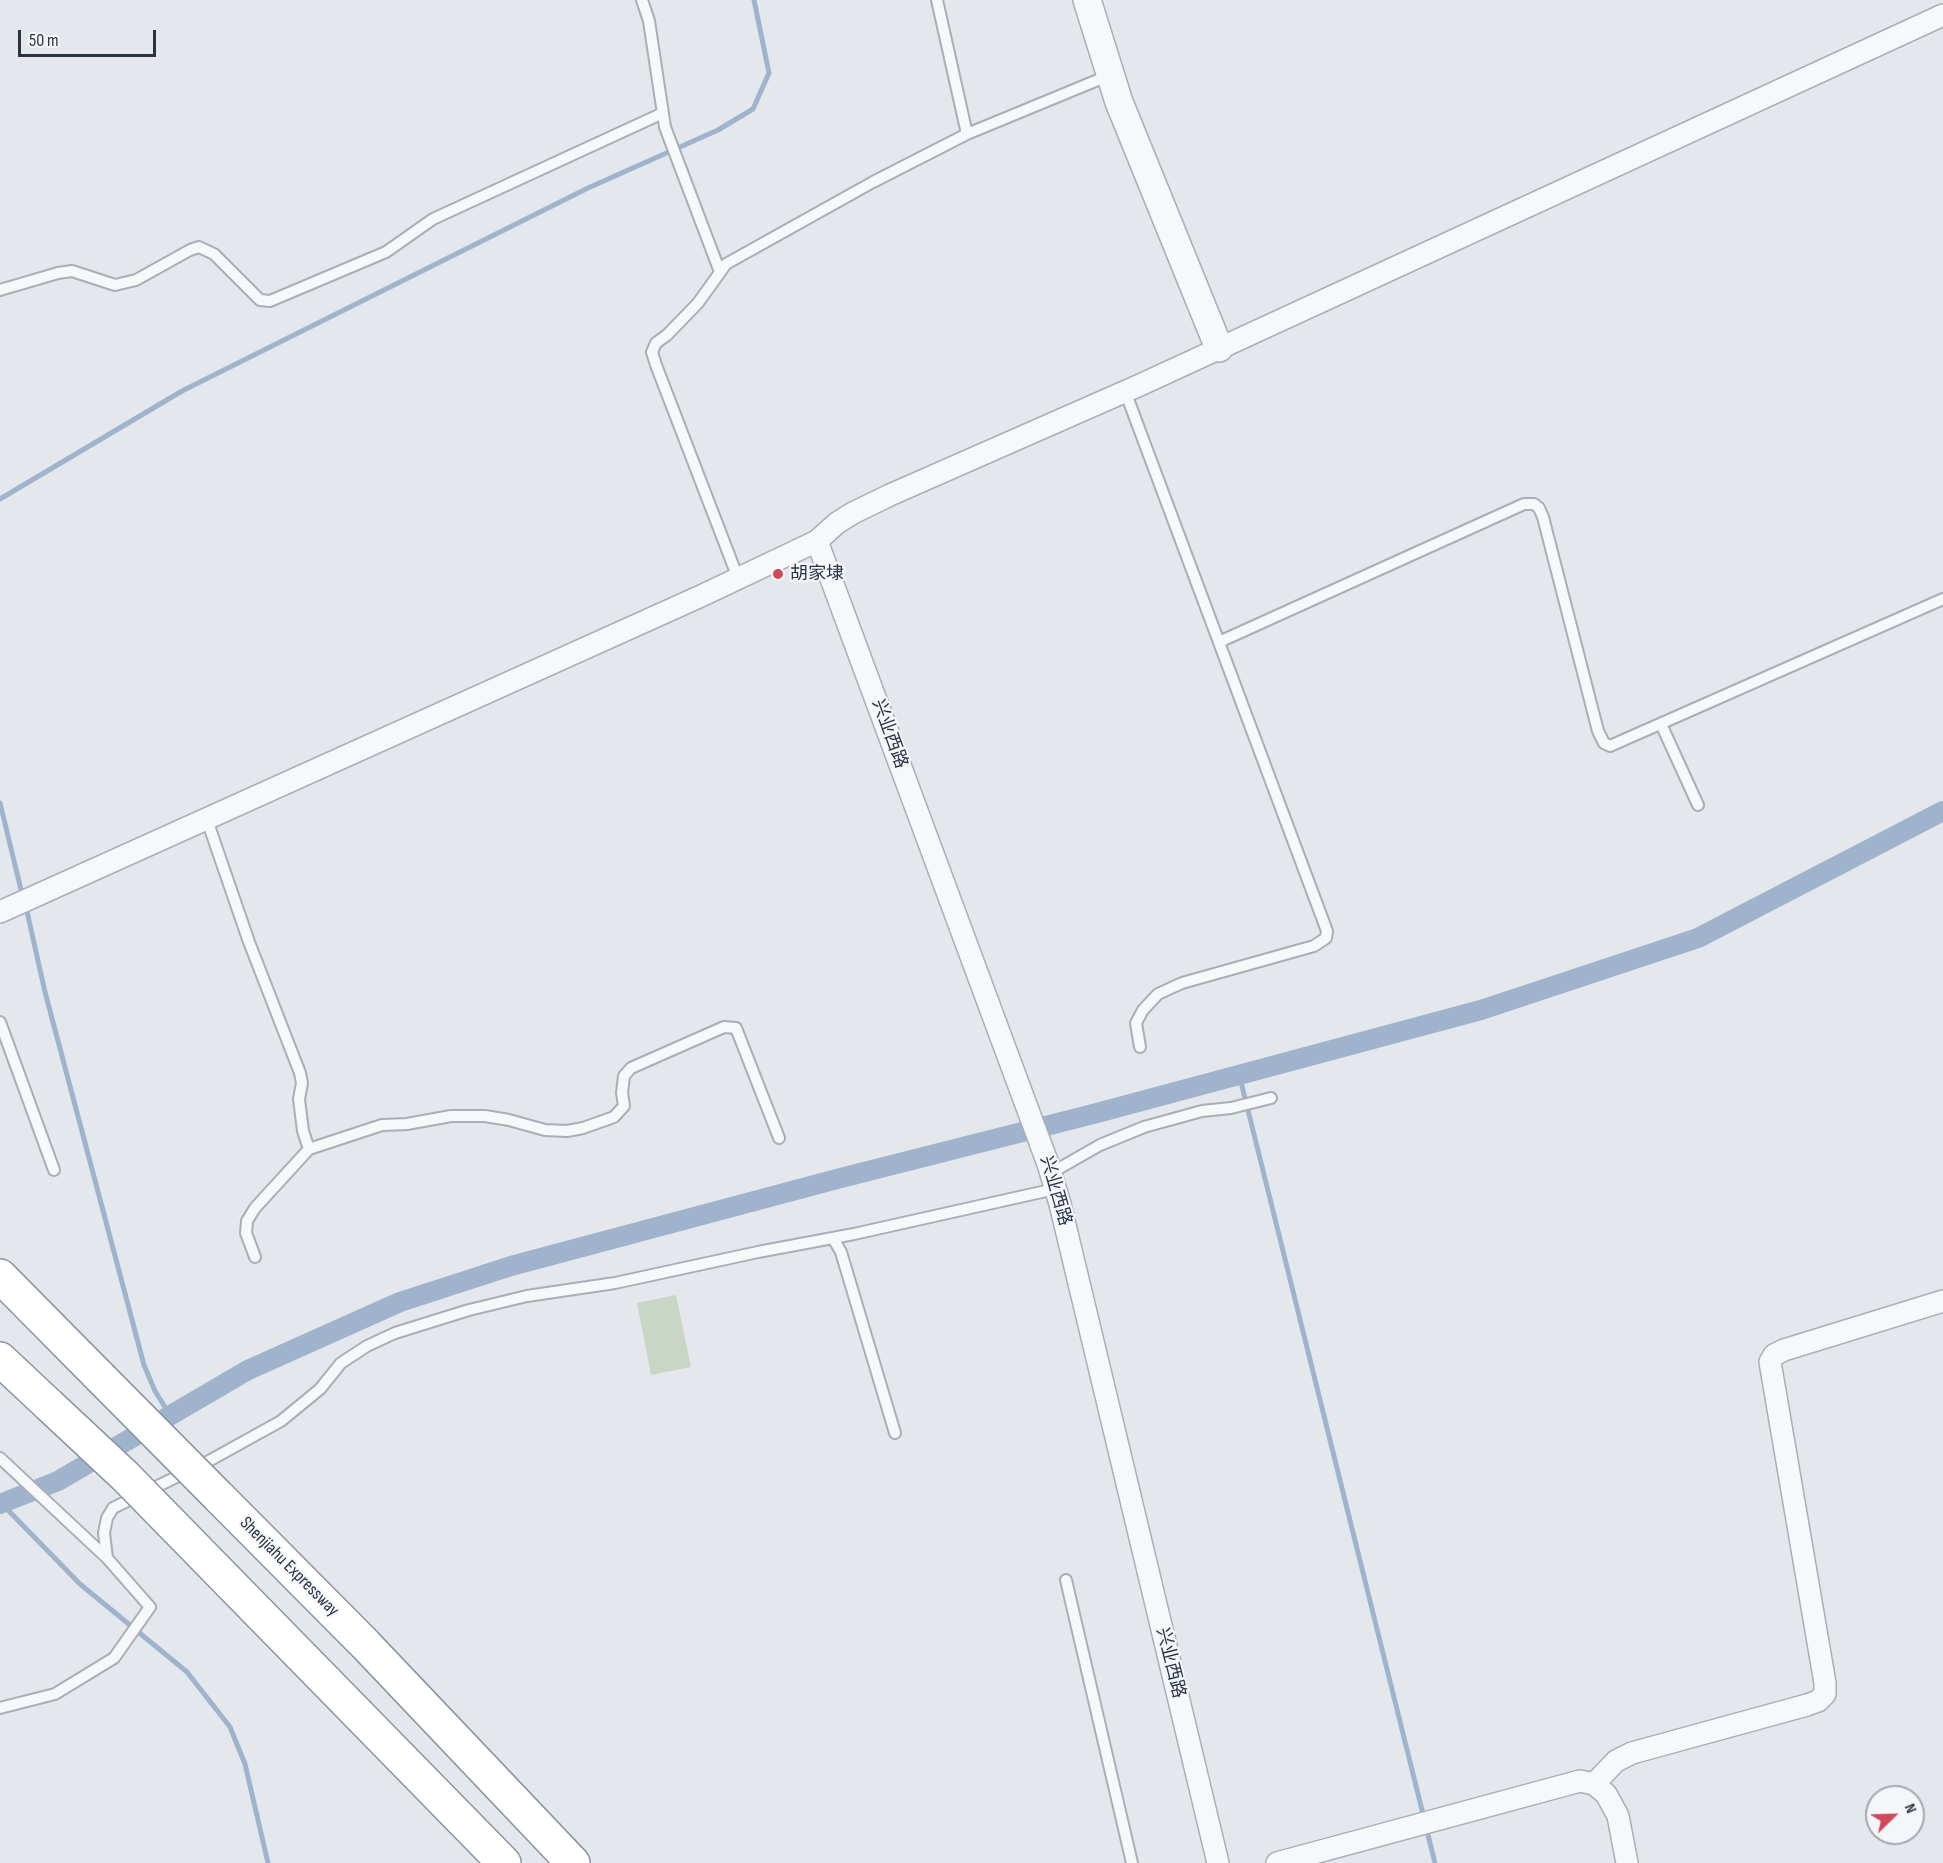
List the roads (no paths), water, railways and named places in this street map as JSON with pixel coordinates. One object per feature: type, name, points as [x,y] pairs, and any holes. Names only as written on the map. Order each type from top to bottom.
[{"type":"highway","name":"Shenjiahu Expressway","points":[[0,1276],[364,1644],[573,1863]]},
{"type":"highway","points":[[0,1359],[125,1476],[504,1863]]},
{"type":"street","points":[[1087,0],[1119,102],[1219,348]]},
{"type":"street","points":[[1,912],[738,578],[817,541],[837,523],[862,509],[1125,392],[1943,15]]},
{"type":"street","name":"兴业西路","points":[[817,541],[1029,1107],[1051,1176],[1218,1863]]},
{"type":"street","points":[[1594,1784],[1616,1761],[1632,1753],[1807,1705],[1818,1701],[1824,1694],[1825,1683],[1770,1362],[1774,1355],[1784,1350],[1943,1301]]},
{"type":"street","points":[[1277,1863],[1580,1781],[1594,1784],[1606,1794],[1618,1816],[1627,1863]]},
{"type":"lane","points":[[642,0],[649,21],[665,127],[720,272]]},
{"type":"lane","points":[[937,0],[967,134]]},
{"type":"lane","points":[[738,578],[656,366],[652,352],[656,343],[698,303],[726,264],[967,134],[1110,75]]},
{"type":"lane","points":[[0,290],[58,273],[72,272],[115,285],[136,280],[199,247],[214,254],[260,300],[270,301],[386,252],[433,219],[663,113]]},
{"type":"lane","points":[[1125,392],[1327,931],[1326,938],[1314,946],[1182,983],[1158,994],[1143,1010],[1136,1023],[1140,1047]]},
{"type":"lane","points":[[1219,642],[1524,504],[1534,504],[1539,508],[1543,517],[1598,731],[1604,743],[1610,746],[1943,599]]},
{"type":"lane","points":[[1661,724],[1698,805]]},
{"type":"lane","points":[[207,820],[249,942],[300,1074],[302,1083],[299,1099],[303,1131],[309,1149]]},
{"type":"lane","points":[[0,1022],[54,1170]]},
{"type":"lane","points":[[255,1257],[246,1233],[247,1221],[255,1208],[309,1149],[382,1125],[407,1124],[451,1116],[485,1116],[545,1130],[567,1131],[583,1128],[614,1117],[624,1106],[622,1093],[624,1077],[631,1068],[724,1027],[736,1028],[779,1138]]},
{"type":"lane","points":[[107,1558],[104,1533],[107,1518],[113,1508],[207,1462],[281,1421],[320,1389],[341,1363],[395,1333],[469,1310],[527,1296],[615,1282],[833,1238],[1051,1176],[1100,1145],[1144,1127],[1202,1111],[1232,1108],[1271,1098]]},
{"type":"lane","points":[[833,1238],[841,1252],[895,1433]]},
{"type":"lane","points":[[0,1708],[55,1694],[114,1658],[150,1607],[107,1558],[1,1460]]},
{"type":"lane","points":[[1066,1581],[1132,1863]]},
{"type":"waterway","points":[[0,499],[182,391],[588,188],[718,130],[753,109],[769,73],[754,0]]},
{"type":"waterway","points":[[0,803],[23,898]]},
{"type":"waterway","points":[[0,1504],[58,1481],[248,1370],[400,1302],[511,1266],[1481,1010],[1698,938],[1943,811]]},
{"type":"waterway","points":[[26,907],[45,992],[144,1365],[155,1391],[170,1415]]},
{"type":"waterway","points":[[1239,1074],[1424,1818]]},
{"type":"waterway","points":[[1,1503],[80,1584],[187,1672],[230,1727],[245,1764],[268,1863]]},
{"type":"waterway","points":[[1426,1827],[1435,1863]]},
{"type":"place","name":"胡家埭","points":[[778,574]]}]
